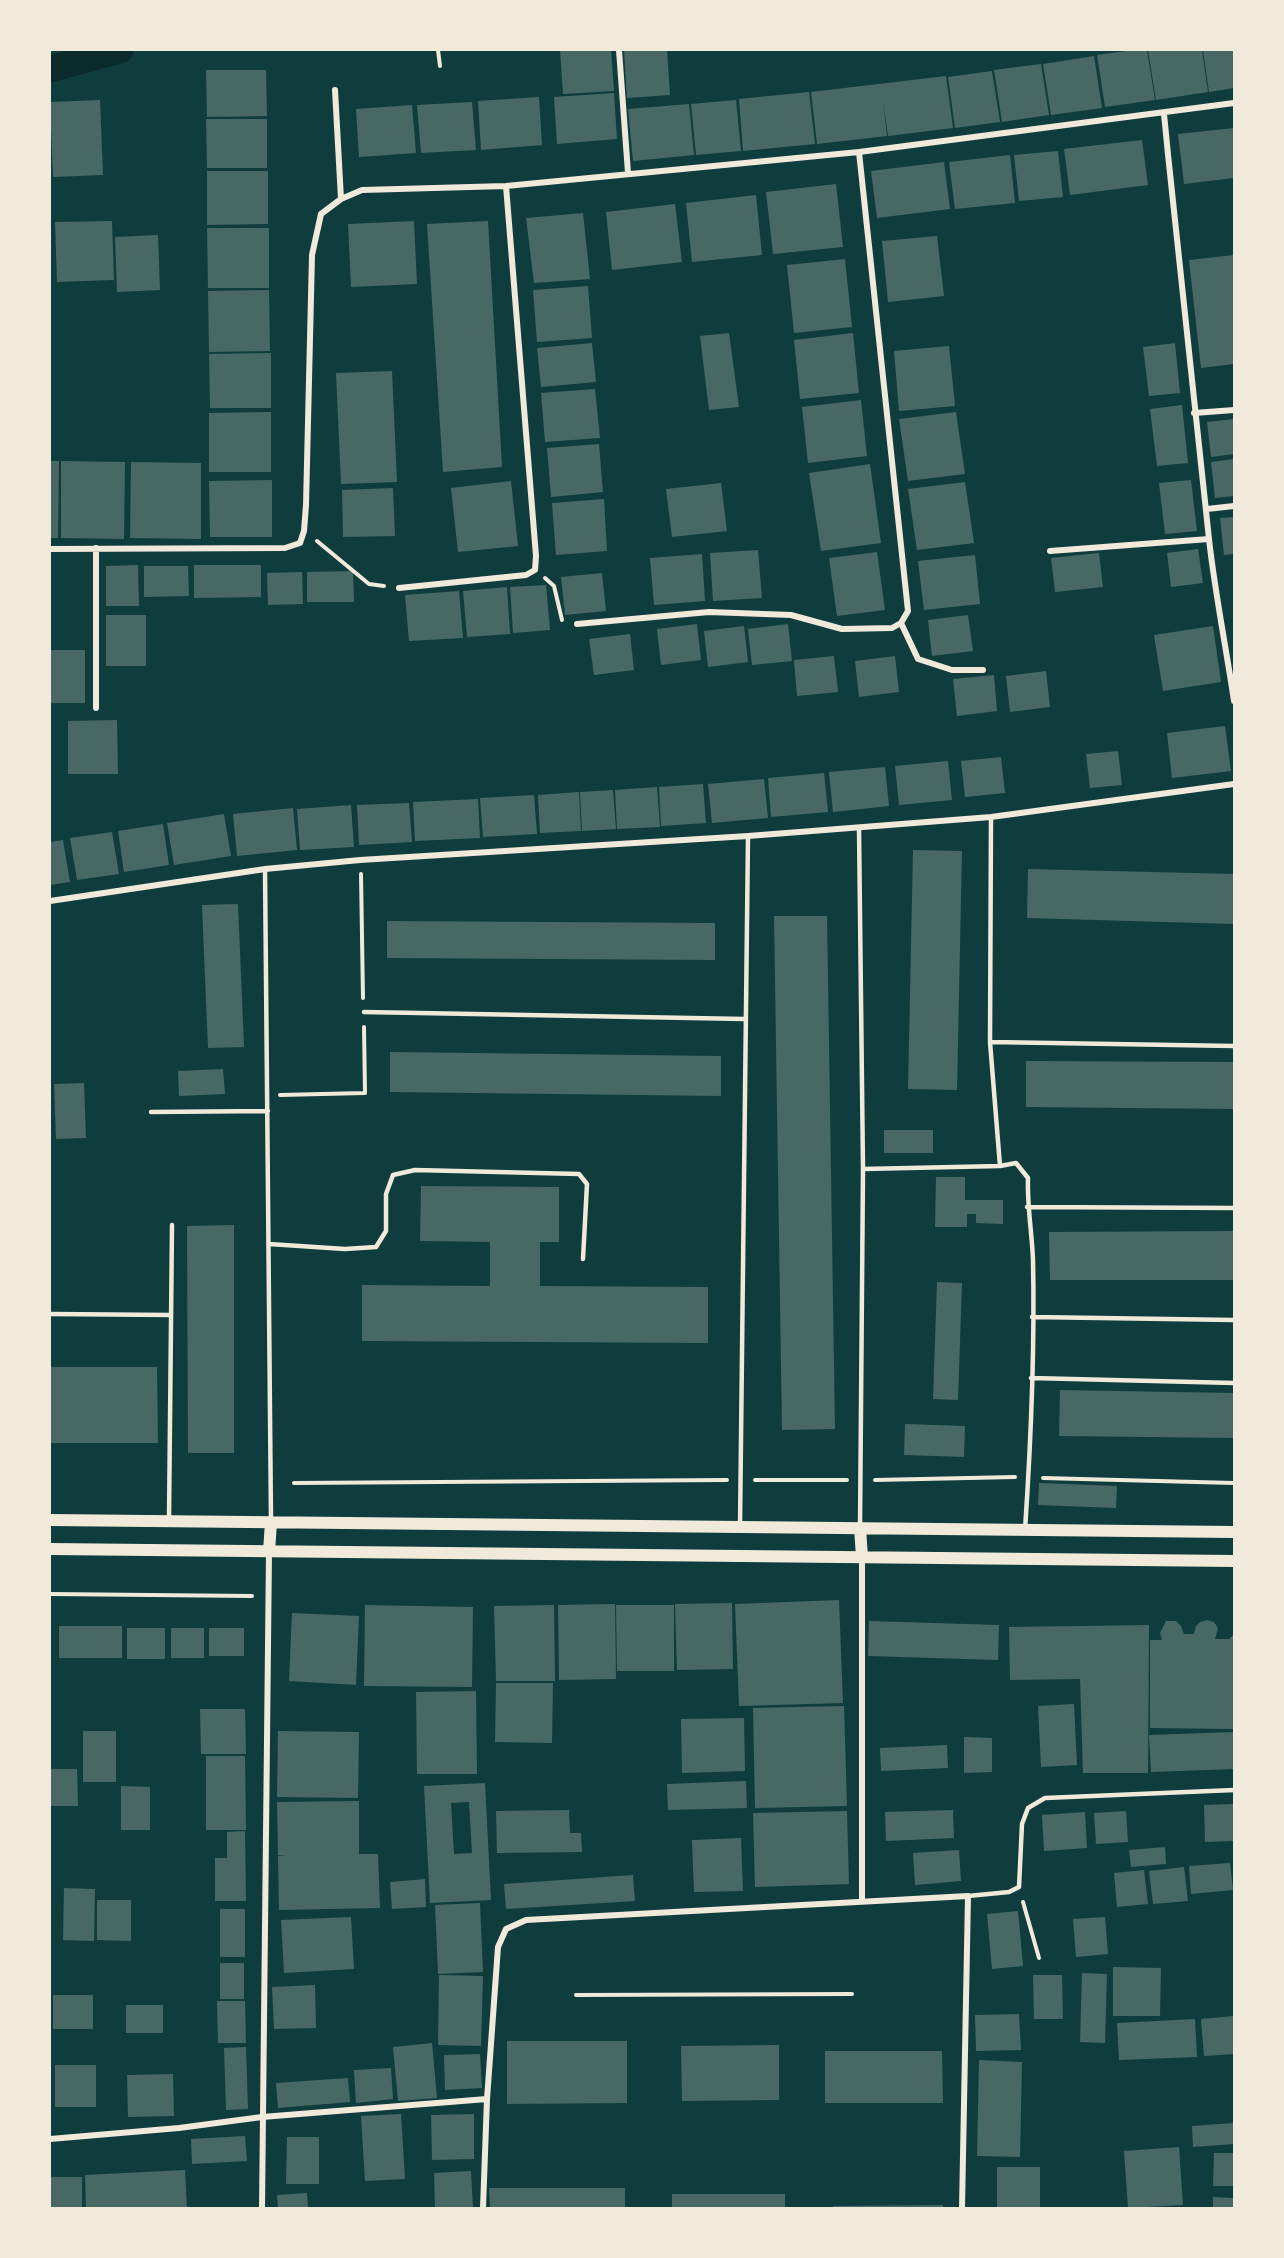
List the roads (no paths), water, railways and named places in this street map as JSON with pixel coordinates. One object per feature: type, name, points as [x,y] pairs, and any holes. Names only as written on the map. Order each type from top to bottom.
[{"type":"main road","points":[[50,1520],[1234,1532]]},
{"type":"main road","points":[[269,1552],[271,1522]]},
{"type":"main road","points":[[860,1528],[862,1557]]},
{"type":"main road","points":[[50,1549],[1234,1561]]},
{"type":"street","points":[[619,50],[628,173]]},
{"type":"street","points":[[335,90],[341,199]]},
{"type":"street","points":[[50,549],[285,548],[300,543],[304,531],[312,255],[321,214],[341,199],[363,190],[506,186],[859,152],[1164,114],[1234,103]]},
{"type":"street","points":[[1164,114],[1209,539],[1234,701]]},
{"type":"street","points":[[577,624],[709,612],[791,615],[842,629],[892,628],[901,622],[908,611],[859,152]]},
{"type":"street","points":[[399,588],[526,575],[535,570],[536,556],[506,186]]},
{"type":"street","points":[[1194,413],[1234,410]]},
{"type":"street","points":[[1207,509],[1234,506]]},
{"type":"street","points":[[1050,551],[1209,539]]},
{"type":"street","points":[[96,548],[96,708]]},
{"type":"street","points":[[901,622],[918,659],[952,670],[983,670]]},
{"type":"street","points":[[50,901],[265,870],[360,860],[748,836],[991,817],[1234,784]]},
{"type":"street","points":[[262,2208],[269,1552]]},
{"type":"street","points":[[862,1557],[862,1901]]},
{"type":"street","points":[[483,2208],[487,2100],[498,1947],[506,1929],[526,1920],[968,1896],[962,2208]]},
{"type":"street","points":[[50,2139],[179,2128],[262,2117],[487,2100]]},
{"type":"lane","points":[[991,817],[990,1041],[1000,1166]]},
{"type":"lane","points":[[859,828],[862,1169],[860,1528]]},
{"type":"lane","points":[[740,1527],[748,836]]},
{"type":"lane","points":[[265,870],[271,1522]]},
{"type":"lane","points":[[364,1012],[745,1019]]},
{"type":"lane","points":[[990,1041],[1234,1046]]},
{"type":"lane","points":[[151,1112],[268,1111]]},
{"type":"lane","points":[[862,1169],[1000,1166],[1016,1163],[1028,1178],[1027,1207],[1033,1258],[1025,1530]]},
{"type":"lane","points":[[269,1244],[345,1249],[376,1247],[386,1231],[386,1194],[393,1175],[415,1170],[579,1174],[587,1184],[583,1259]]},
{"type":"lane","points":[[1027,1207],[1234,1208]]},
{"type":"lane","points":[[169,1521],[172,1225]]},
{"type":"lane","points":[[50,1314],[171,1315]]},
{"type":"lane","points":[[1032,1317],[1234,1320]]},
{"type":"lane","points":[[1031,1378],[1234,1383]]},
{"type":"lane","points":[[968,1896],[1009,1892],[1019,1887],[1022,1824],[1028,1808],[1045,1798],[1234,1790]]},
{"type":"waterway","points":[[50,69],[120,50]]}]
